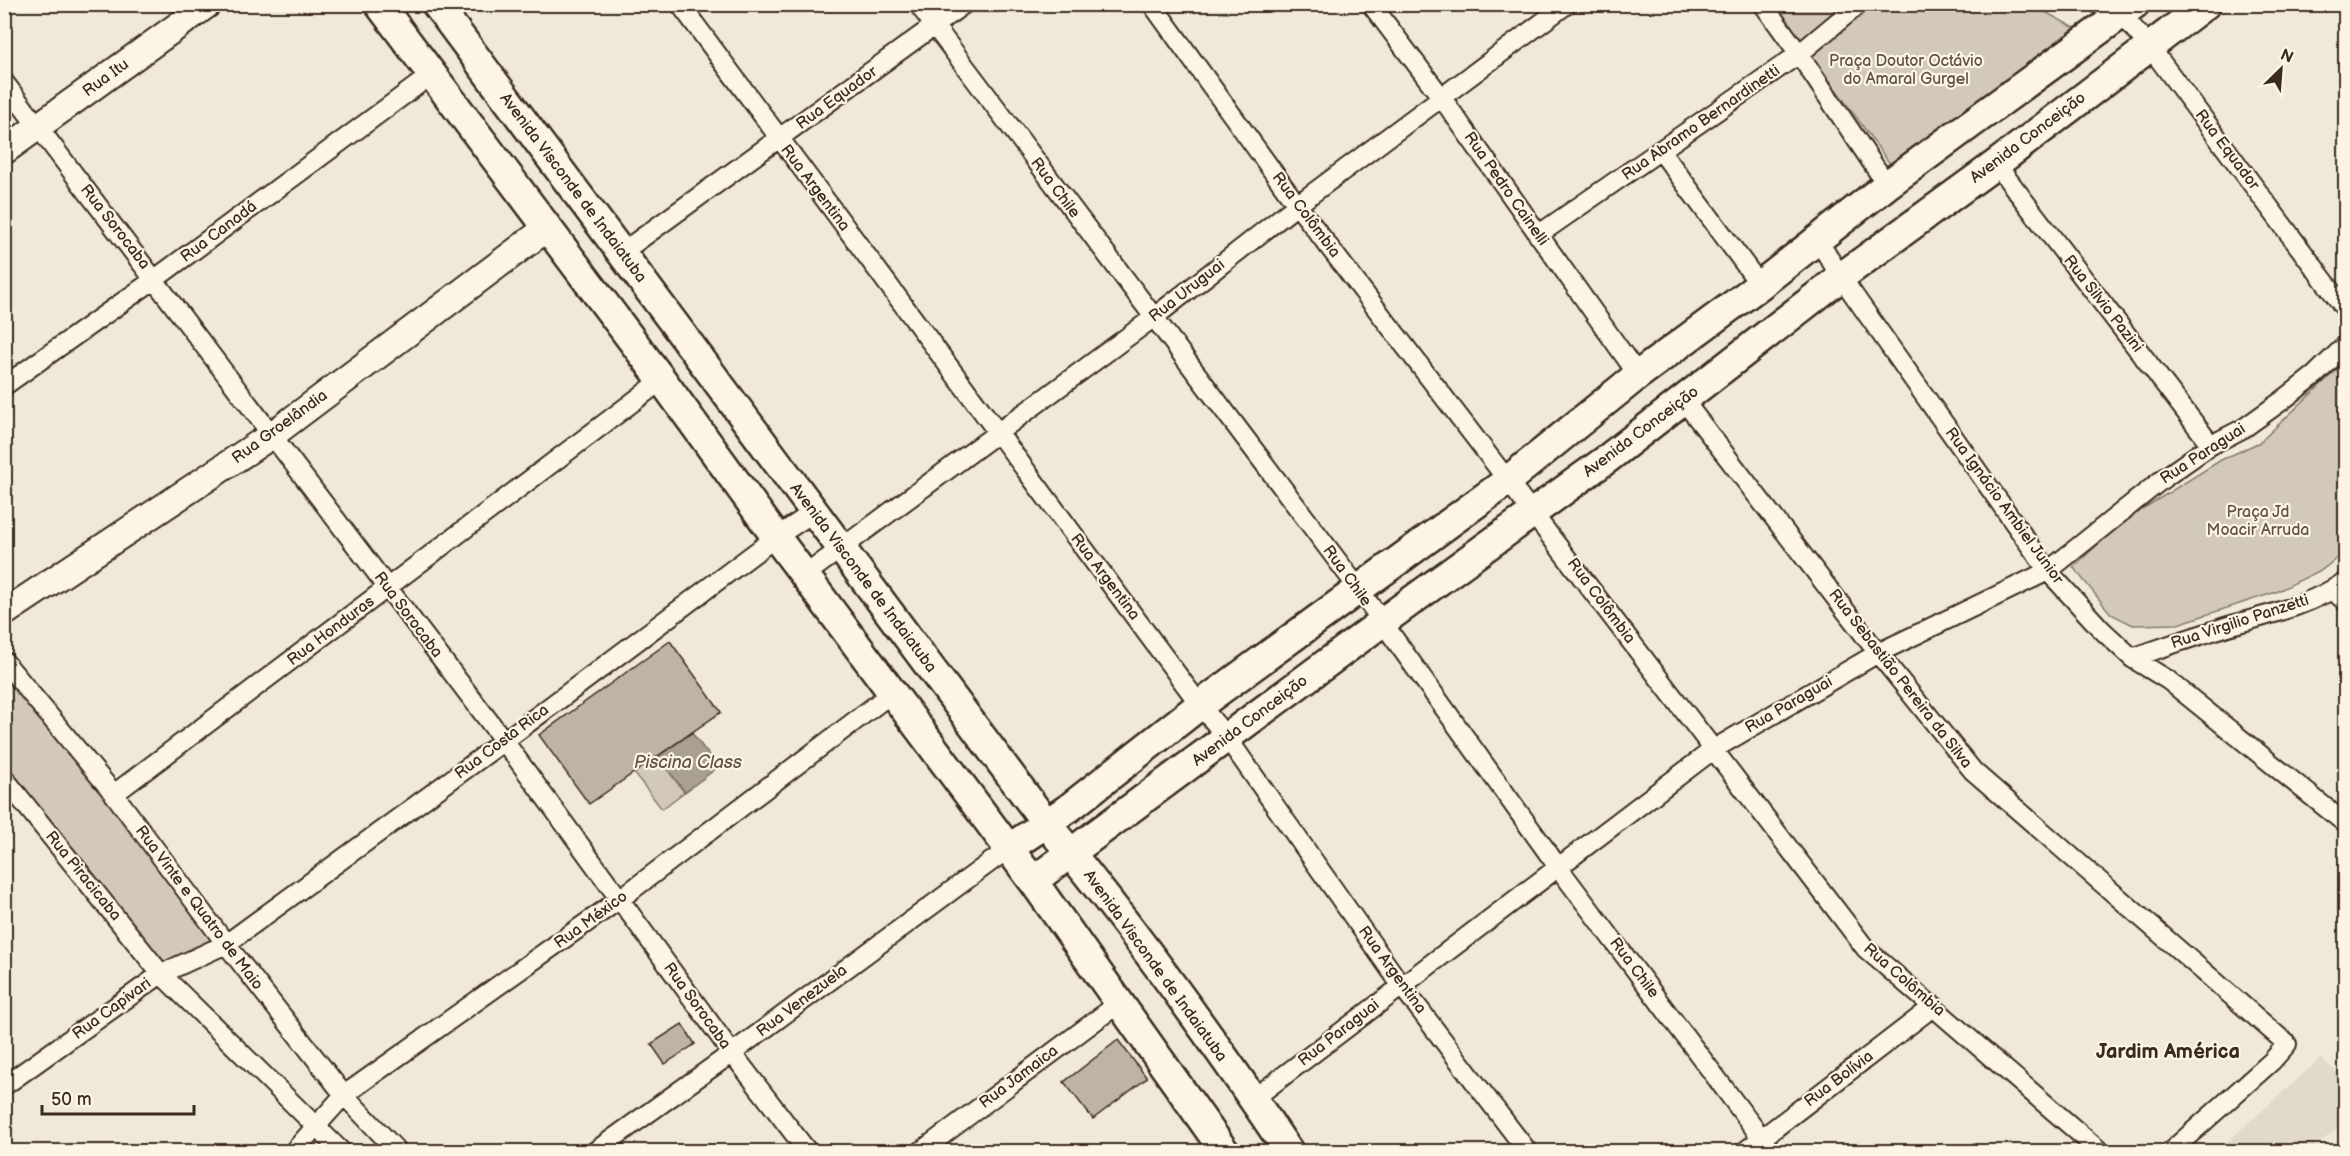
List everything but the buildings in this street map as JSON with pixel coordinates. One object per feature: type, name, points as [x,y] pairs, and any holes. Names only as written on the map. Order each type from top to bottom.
[{"type":"main road","points":[[379,4],[662,380],[776,537],[1033,881],[1225,1152]]},
{"type":"main road","points":[[401,34],[436,4]]},
{"type":"main road","name":"Avenida Visconde de Indaiatuba","points":[[436,4],[1046,824],[1101,891],[1289,1152]]},
{"type":"main road","name":"Avenida Conceição","points":[[1033,881],[1684,401],[1841,277],[1996,164],[2206,4]]},
{"type":"main road","points":[[1008,849],[1046,824],[1200,705],[1507,481],[1638,375],[1760,285],[2118,8]]},
{"type":"street","name":"Rua Itu","points":[[4,151],[208,4]]},
{"type":"street","name":"Rua Argentina","points":[[680,4],[1200,705],[1228,739],[1401,985],[1528,1152]]},
{"type":"street","name":"Rua Chile","points":[[918,4],[1358,588],[1558,867],[1767,1145]]},
{"type":"street","name":"Rua Equador","points":[[621,253],[964,4]]},
{"type":"street","name":"Rua Colômbia","points":[[1152,4],[1297,205],[1866,949],[2101,1152]]},
{"type":"street","name":"Rua Pedro Cainelli","points":[[1371,4],[1442,98],[1638,375]]},
{"type":"street","points":[[1763,4],[1887,185]]},
{"type":"street","name":"Rua Abramo Bernardinetti","points":[[1538,235],[1799,54],[1859,4]]},
{"type":"street","name":"Rua Uruguai","points":[[805,575],[1153,318],[1297,205],[1563,6]]},
{"type":"street","name":"Rua Equador","points":[[2118,8],[2150,47],[2346,309]]},
{"type":"street","name":"Rua Canadá","points":[[4,386],[155,279],[431,75]]},
{"type":"street","name":"Rua Sorocaba","points":[[4,81],[504,741],[732,1053],[808,1152]]},
{"type":"street","points":[[1661,151],[1760,285]]},
{"type":"street","name":"Rua Silvio Pazini","points":[[1996,164],[2211,445]]},
{"type":"street","name":"Rua Groelândia","points":[[4,613],[272,435],[547,228]]},
{"type":"street","name":"Rua Ignácio Ambiel Junior","points":[[1817,239],[1841,277],[2048,572],[2101,629],[2132,658],[2168,680],[2346,824]]},
{"type":"street","name":"Rua Paraguai","points":[[1253,1099],[1714,749],[1878,653],[2048,572],[2116,514],[2211,445],[2244,428],[2283,400],[2315,375],[2346,345]]},
{"type":"street","name":"Rua Honduras","points":[[114,794],[662,380]]},
{"type":"street","name":"Rua Sebastião Pereira da Silva","points":[[1684,401],[1878,653],[1973,771],[2287,1044],[2272,1061],[2170,1152]]},
{"type":"street","name":"Rua Costa Rica","points":[[226,944],[504,741],[776,537],[814,512]]},
{"type":"street","name":"Rua Virgilio Panzetti","points":[[2132,658],[2341,591]]},
{"type":"street","name":"Rua Vinte e Quatro de Maio","points":[[4,661],[114,794],[226,944],[344,1095],[398,1152]]},
{"type":"street","name":"Rua México","points":[[293,1152],[344,1095],[620,899],[893,692]]},
{"type":"street","name":"Rua Piracicaba","points":[[4,778],[161,974]]},
{"type":"street","name":"Rua Venezuela","points":[[594,1152],[1008,849]]},
{"type":"street","name":"Rua Capivari","points":[[4,1086],[161,974],[226,944]]},
{"type":"street","points":[[161,974],[342,1152]]},
{"type":"street","name":"Rua Jamaica","points":[[920,1152],[1119,1003]]},
{"type":"street","name":"Rua Bolívia","points":[[1744,1152],[1767,1145],[1934,1006]]},
{"type":"shaded area","points":[[2321,1058],[2345,1080],[2345,1123],[2309,1151],[2222,1152],[2219,1149]]},
{"type":"green space","name":"Praça Doutor Octávio do Amaral Gurgel","points":[[1775,5],[2032,5],[2079,30],[1890,164]]},
{"type":"green space","name":"Praça Jd Moacir Arruda","points":[[2345,362],[2345,552],[2323,569],[2276,592],[2178,624],[2133,625],[2111,614],[2073,567],[2125,520],[2221,460],[2260,442]]},
{"type":"green space","points":[[4,662],[226,944],[161,974],[5,778]]},
{"type":"green space","points":[[658,757],[684,792],[662,809],[634,773]]},
{"type":"water","name":"Piscina Class","points":[[692,733],[718,767],[685,792],[658,757]]},
{"type":"district","name":"Jardim América","points":[[2168,1052]]}]
